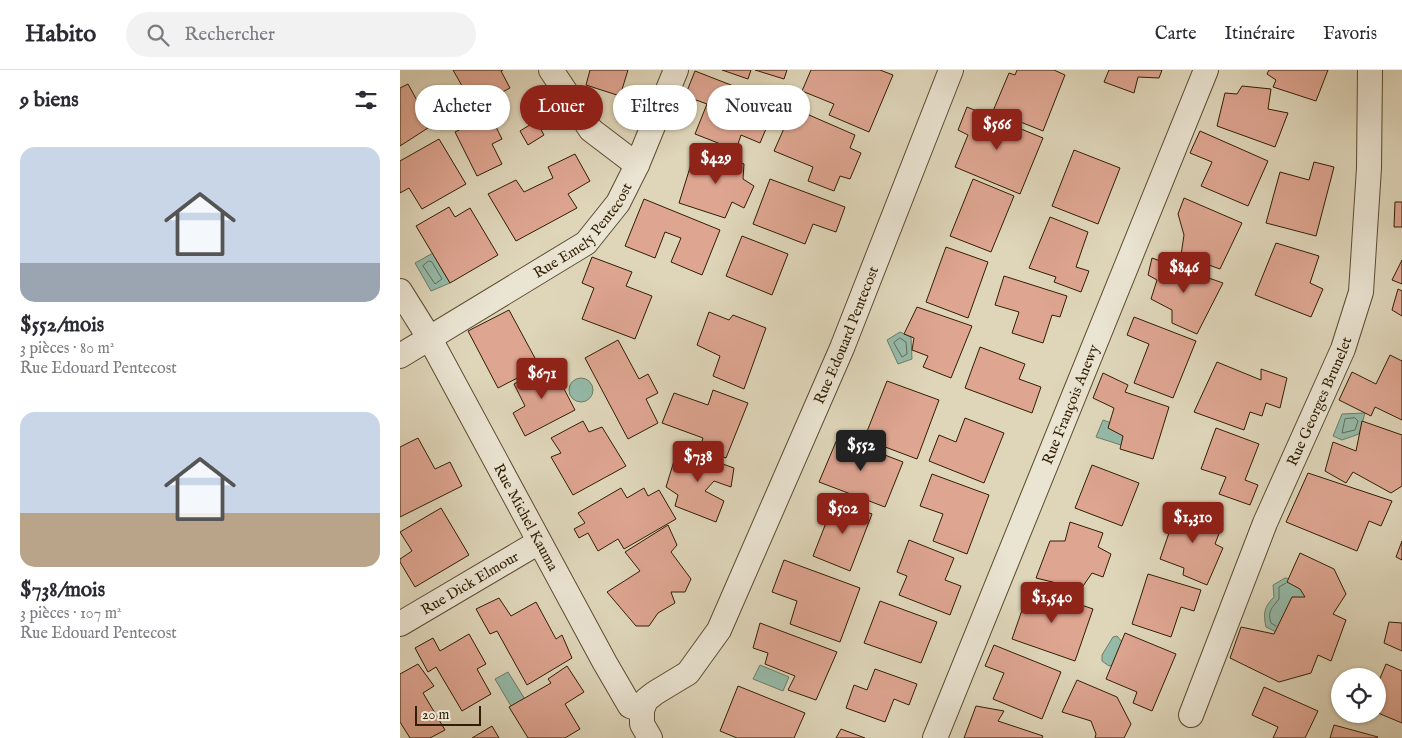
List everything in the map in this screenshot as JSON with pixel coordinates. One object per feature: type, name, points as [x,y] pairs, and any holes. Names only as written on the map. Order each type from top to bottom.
[{"type":"street","points":[[550,70],[592,130],[637,165]]},
{"type":"street","name":"Rue Emely Pentecost","points":[[400,356],[586,242],[618,203],[637,165],[676,70]]},
{"type":"street","name":"Rue Edouard Pentecost","points":[[642,710],[646,700],[688,673],[719,630],[842,348],[951,70]]},
{"type":"street","name":"Rue François Anewy","points":[[935,738],[1206,70]]},
{"type":"street","name":"Rue Georges Brunelet","points":[[1191,715],[1265,523],[1343,349],[1361,292],[1369,168],[1370,70]]},
{"type":"street","name":"Rue Michel Kauma","points":[[400,291],[430,339],[630,706],[642,710]]},
{"type":"street","name":"Rue Dick Elmour","points":[[400,624],[539,542]]},
{"type":"street","points":[[642,710],[642,724],[650,738]]},
{"type":"water","points":[[433,253],[450,283],[431,291],[415,263]]},
{"type":"water","points":[[900,332],[911,337],[912,359],[898,364],[887,340]]},
{"type":"water","points":[[581,378],[590,381],[593,390],[590,399],[581,402],[572,399],[569,390],[572,381]]},
{"type":"water","points":[[1365,413],[1359,434],[1342,440],[1333,436],[1342,414]]},
{"type":"water","points":[[1103,420],[1128,429],[1124,446],[1096,437]]},
{"type":"water","points":[[1285,578],[1300,580],[1310,593],[1278,633],[1266,627],[1265,614],[1266,607],[1274,597],[1273,585]]},
{"type":"water","points":[[1117,636],[1124,644],[1116,664],[1109,666],[1102,661],[1102,655],[1113,637]]},
{"type":"water","points":[[760,665],[789,677],[783,691],[753,679]]},
{"type":"water","points":[[508,672],[526,701],[511,706],[495,679]]},
{"type":"building","points":[[453,70],[503,70],[501,71],[508,85],[462,85]]},
{"type":"building","points":[[590,70],[628,70],[623,85],[613,85],[613,94],[603,90],[603,85],[586,85]]},
{"type":"building","points":[[722,70],[751,70],[748,79]]},
{"type":"building","points":[[755,70],[787,70],[784,79]]},
{"type":"building","points":[[811,70],[880,70],[893,75],[869,132],[829,115],[834,104],[810,94],[810,85],[805,85]]},
{"type":"building","points":[[1017,70],[1054,70],[1065,75],[1043,131],[993,111],[1009,73],[1015,75]]},
{"type":"building","points":[[1109,70],[1162,70],[1159,78],[1138,77],[1134,93],[1104,82]]},
{"type":"building","points":[[1269,70],[1328,70],[1316,101],[1273,87],[1276,80],[1267,74]]},
{"type":"building","points":[[695,71],[731,85],[707,85],[707,104],[697,100],[697,85],[689,85]]},
{"type":"building","points":[[408,84],[415,97],[415,130],[425,130],[400,146],[400,88]]},
{"type":"building","points":[[1242,86],[1271,89],[1268,109],[1288,113],[1275,147],[1217,126],[1225,93],[1237,94]]},
{"type":"building","points":[[707,104],[707,130],[766,130],[760,143],[741,135],[736,150],[695,134]]},
{"type":"building","points":[[967,107],[1043,138],[1020,194],[955,167],[968,135],[958,130]]},
{"type":"building","points":[[810,115],[855,135],[850,148],[861,153],[850,179],[840,176],[834,191],[808,181],[813,167],[774,151],[783,130],[810,130]]},
{"type":"building","points":[[459,130],[498,130],[502,139],[492,144],[502,164],[477,176],[455,132]]},
{"type":"building","points":[[541,130],[544,135],[528,145],[520,131]]},
{"type":"building","points":[[1200,131],[1268,161],[1248,206],[1201,186],[1212,162],[1190,153]]},
{"type":"building","points":[[439,139],[466,184],[422,209],[409,188],[400,193],[400,161]]},
{"type":"building","points":[[709,147],[744,164],[743,179],[754,186],[744,208],[732,202],[725,218],[679,203],[692,161],[704,166]]},
{"type":"building","points":[[1074,150],[1120,168],[1098,224],[1052,206]]},
{"type":"building","points":[[575,154],[590,181],[568,194],[577,208],[516,241],[488,194],[516,180],[524,192],[553,178],[548,167]]},
{"type":"building","points":[[1314,162],[1334,167],[1316,236],[1266,223],[1280,172],[1309,180]]},
{"type":"building","points":[[770,179],[845,207],[836,232],[813,224],[805,244],[753,224]]},
{"type":"building","points":[[973,179],[1014,196],[991,252],[950,236]]},
{"type":"building","points":[[1184,198],[1242,223],[1220,269],[1181,255],[1184,235],[1178,214]]},
{"type":"building","points":[[644,199],[720,230],[702,275],[671,262],[681,238],[665,232],[655,258],[625,246]]},
{"type":"building","points":[[1395,202],[1402,202],[1402,227],[1394,227]]},
{"type":"building","points":[[449,207],[455,217],[470,208],[498,255],[450,283],[416,226]]},
{"type":"building","points":[[1050,217],[1088,232],[1076,267],[1089,271],[1081,292],[1054,282],[1056,277],[1029,268]]},
{"type":"building","points":[[742,236],[788,254],[772,295],[726,276]]},
{"type":"building","points":[[1276,243],[1319,256],[1310,283],[1323,289],[1311,317],[1255,295]]},
{"type":"building","points":[[946,247],[988,262],[968,318],[926,302]]},
{"type":"building","points":[[592,257],[632,272],[626,286],[652,296],[635,339],[582,319],[594,288],[582,283]]},
{"type":"building","points":[[1152,258],[1223,283],[1197,334],[1172,323],[1172,310],[1151,299],[1157,280],[1148,275]]},
{"type":"building","points":[[1402,260],[1402,284],[1392,280]]},
{"type":"building","points":[[1004,276],[1067,296],[1060,317],[1052,315],[1043,343],[1012,333],[1019,312],[995,305]]},
{"type":"building","points":[[1398,289],[1402,291],[1402,316],[1392,310]]},
{"type":"building","points":[[917,307],[972,326],[951,378],[923,367],[928,356],[912,350],[914,338],[904,334]]},
{"type":"building","points":[[509,310],[536,360],[523,367],[527,373],[498,388],[468,331]]},
{"type":"building","points":[[709,312],[729,320],[733,315],[766,328],[744,389],[713,376],[720,356],[697,345]]},
{"type":"building","points":[[1134,317],[1196,341],[1173,398],[1134,383],[1149,344],[1127,335]]},
{"type":"building","points":[[618,340],[639,379],[648,374],[658,393],[646,399],[658,423],[628,439],[585,358]]},
{"type":"building","points":[[980,347],[1025,364],[1019,379],[1041,387],[1032,413],[965,388]]},
{"type":"building","points":[[1390,355],[1402,361],[1402,420],[1375,407],[1371,416],[1339,400],[1352,372],[1376,384]]},
{"type":"building","points":[[1217,362],[1261,380],[1261,369],[1287,378],[1280,408],[1266,403],[1262,416],[1250,412],[1244,430],[1194,412]]},
{"type":"building","points":[[551,364],[575,410],[525,436],[513,413],[525,406],[514,384]]},
{"type":"building","points":[[1103,373],[1128,385],[1125,392],[1169,407],[1153,459],[1120,449],[1123,436],[1108,428],[1114,408],[1093,398]]},
{"type":"building","points":[[887,381],[939,400],[917,459],[864,439]]},
{"type":"building","points":[[713,390],[748,403],[726,458],[700,448],[703,438],[662,423],[674,393],[708,405]]},
{"type":"building","points":[[965,418],[1004,433],[984,483],[929,461],[939,435],[956,442]]},
{"type":"building","points":[[583,421],[589,432],[602,427],[626,466],[573,495],[551,457],[561,453],[551,438]]},
{"type":"building","points":[[1362,421],[1402,435],[1402,486],[1391,493],[1353,472],[1346,483],[1325,471],[1333,442],[1356,451]]},
{"type":"building","points":[[1216,428],[1259,444],[1245,480],[1258,485],[1250,505],[1219,494],[1226,477],[1201,469]]},
{"type":"building","points":[[838,437],[903,462],[885,507],[819,482]]},
{"type":"building","points":[[418,438],[435,469],[450,462],[462,486],[400,517],[400,447]]},
{"type":"building","points":[[678,448],[734,468],[731,487],[714,481],[705,491],[724,501],[716,522],[675,506],[678,495],[666,487]]},
{"type":"building","points":[[1092,465],[1139,483],[1122,526],[1075,508]]},
{"type":"building","points":[[1308,473],[1392,501],[1381,526],[1369,521],[1357,551],[1286,522]]},
{"type":"building","points":[[932,474],[989,495],[967,554],[933,541],[943,514],[920,506]]},
{"type":"building","points":[[621,488],[627,498],[644,488],[648,496],[659,490],[676,519],[624,549],[618,539],[598,551],[588,533],[579,538],[574,529],[585,523],[578,513]]},
{"type":"building","points":[[835,500],[872,514],[850,571],[813,556]]},
{"type":"building","points":[[1179,504],[1223,523],[1215,544],[1223,548],[1207,585],[1183,575],[1184,568],[1160,559]]},
{"type":"building","points":[[441,508],[469,555],[415,587],[400,562],[400,559],[412,551],[400,532]]},
{"type":"building","points":[[1070,522],[1103,533],[1098,547],[1111,554],[1103,577],[1092,573],[1081,589],[1036,578],[1050,541],[1065,541]]},
{"type":"building","points":[[668,525],[677,545],[671,552],[691,579],[685,592],[671,592],[675,603],[658,613],[649,626],[636,626],[607,592],[640,571],[625,552]]},
{"type":"building","points":[[909,540],[954,558],[945,580],[961,586],[950,615],[899,595],[907,576],[897,572]]},
{"type":"building","points":[[1402,541],[1402,560],[1396,557]]},
{"type":"building","points":[[1300,553],[1334,569],[1346,594],[1333,614],[1346,620],[1331,661],[1318,655],[1311,673],[1279,682],[1230,658],[1241,627],[1274,634],[1292,597],[1305,597],[1300,589],[1287,582]]},
{"type":"building","points":[[784,560],[860,588],[840,642],[790,624],[797,601],[772,592]]},
{"type":"building","points":[[1148,574],[1201,590],[1194,611],[1181,607],[1171,637],[1132,624]]},
{"type":"building","points":[[1030,587],[1093,609],[1075,661],[1012,639]]},
{"type":"building","points":[[499,598],[511,616],[536,602],[556,639],[562,635],[572,658],[527,685],[497,631],[490,634],[476,609]]},
{"type":"building","points":[[880,601],[937,622],[921,663],[864,643]]},
{"type":"building","points":[[1389,622],[1402,623],[1402,651],[1384,643]]},
{"type":"building","points":[[760,623],[837,652],[816,700],[788,690],[795,676],[765,664],[768,653],[753,648]]},
{"type":"building","points":[[1125,633],[1176,654],[1152,711],[1133,703],[1137,692],[1106,679]]},
{"type":"building","points":[[469,634],[486,664],[477,669],[491,694],[462,711],[436,667],[428,672],[415,648],[433,638],[440,651]]},
{"type":"building","points":[[994,645],[1061,672],[1042,719],[993,699],[1004,673],[985,666]]},
{"type":"building","points":[[418,664],[434,686],[423,693],[445,730],[430,738],[410,738],[400,722],[400,674]]},
{"type":"building","points":[[1386,664],[1402,671],[1402,723],[1386,716],[1386,668],[1384,668]]},
{"type":"building","points":[[567,666],[584,692],[565,704],[580,729],[565,738],[528,738],[509,707],[551,683],[548,679]]},
{"type":"building","points":[[875,669],[917,684],[909,705],[894,699],[885,722],[846,708],[854,685],[867,690]]},
{"type":"building","points":[[1077,680],[1117,697],[1131,724],[1124,738],[1095,738],[1096,734],[1091,721],[1062,712]]},
{"type":"building","points":[[738,686],[805,713],[794,738],[737,738],[720,731]]},
{"type":"building","points":[[1264,687],[1318,711],[1305,738],[1273,738],[1278,727],[1252,715]]},
{"type":"building","points":[[976,706],[1004,711],[998,721],[1043,736],[1042,738],[964,738]]},
{"type":"building","points":[[1334,725],[1378,737],[1330,738]]},
{"type":"building","points":[[492,726],[499,738],[472,738]]},
{"type":"building","points":[[841,729],[865,738],[836,738]]}]
